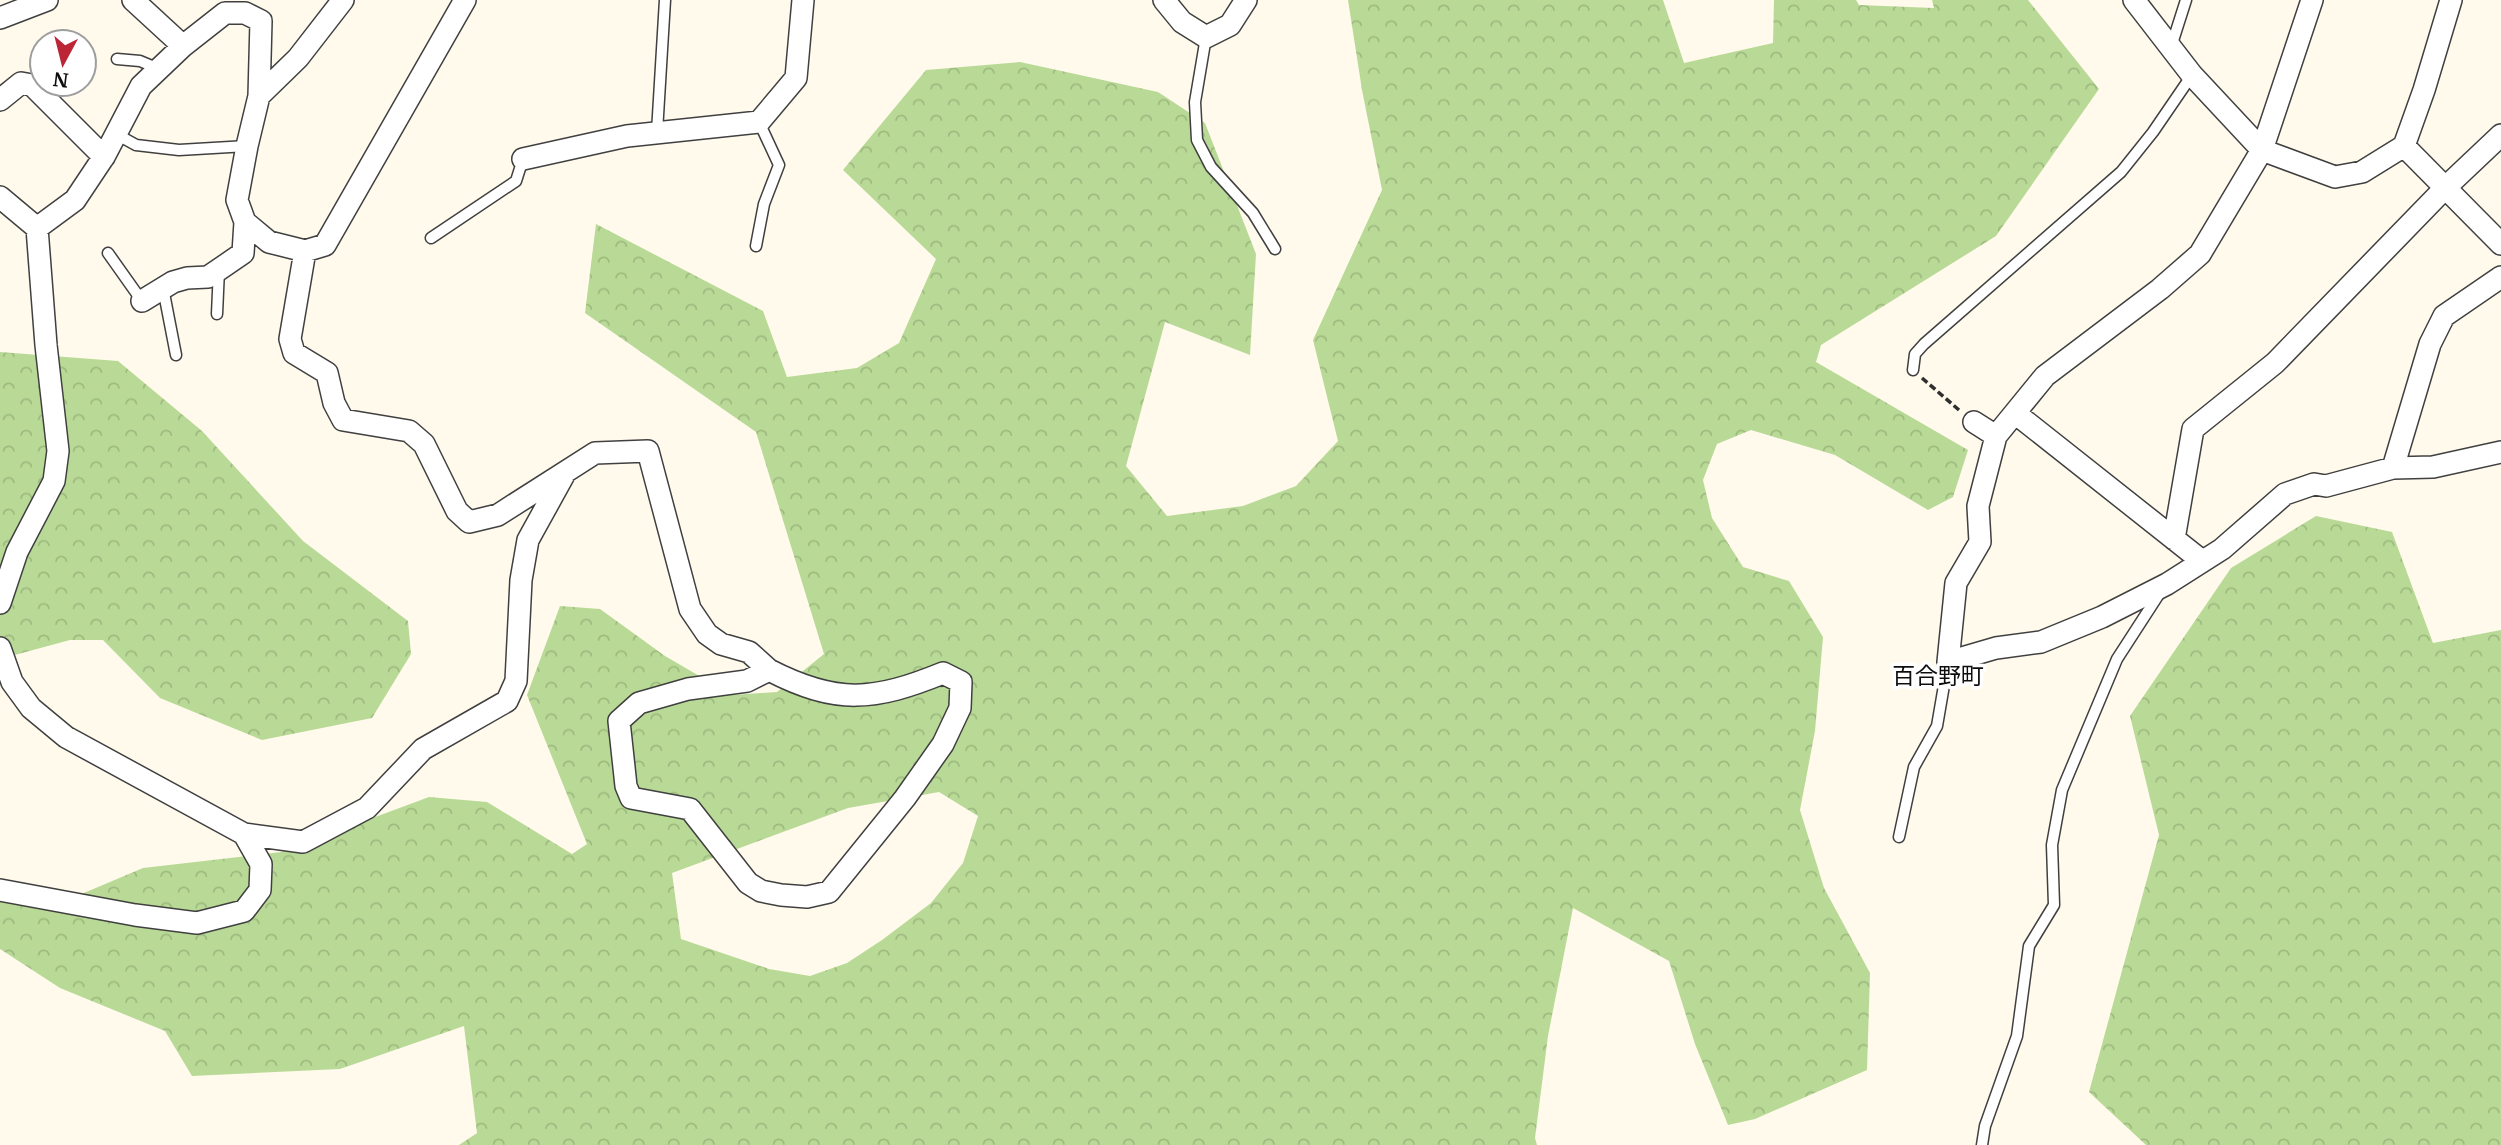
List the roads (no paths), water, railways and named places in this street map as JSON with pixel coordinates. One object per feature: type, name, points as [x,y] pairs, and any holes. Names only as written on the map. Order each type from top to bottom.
[{"type":"street","points":[[0,18],[47,0]]},
{"type":"street","points":[[133,0],[183,46]]},
{"type":"street","points":[[259,96],[298,58],[343,0]]},
{"type":"street","points":[[245,222],[269,242],[305,251],[325,245],[465,0]]},
{"type":"street","points":[[523,159],[627,136],[759,122],[796,78],[803,0]]},
{"type":"street","points":[[1164,0],[1182,22],[1206,37],[1230,25],[1246,0]]},
{"type":"street","points":[[2134,0],[2192,75],[2262,150],[2335,177],[2362,172],[2404,146],[2451,0]]},
{"type":"street","points":[[2312,0],[2262,150],[2200,254],[2160,289],[2045,376],[1996,436],[1978,506],[1980,542],[1956,583],[1948,662],[1996,648],[2040,642],[2102,617],[2166,584],[2222,549],[2285,494],[2315,484],[2326,486],[2393,468],[2434,467],[2501,452]]},
{"type":"street","points":[[37,228],[75,200],[104,158],[141,86],[183,46],[225,13],[244,13],[261,21],[259,96],[237,200],[245,222],[243,253],[208,277],[187,278],[142,301]]},
{"type":"street","points":[[0,100],[21,83],[32,85],[104,158]]},
{"type":"street","points":[[2174,539],[2193,429],[2275,363],[2446,187],[2501,135]]},
{"type":"street","points":[[2404,146],[2501,244]]},
{"type":"street","points":[[0,197],[37,228],[58,451],[54,481],[17,552],[0,603]]},
{"type":"street","points":[[305,251],[290,339],[294,353],[327,373],[334,403],[343,420],[409,431],[424,444],[457,511],[469,522],[498,515],[595,453],[648,451],[690,609],[707,634],[721,645],[749,652],[769,670],[797,685],[825,693],[855,697],[916,684],[943,673],[961,682],[960,708],[943,744],[905,798],[829,892],[807,897],[761,891],[748,883],[690,809],[631,799],[626,786],[619,721],[639,704],[688,690],[747,681],[769,670]]},
{"type":"street","points":[[2393,468],[2430,344],[2444,316],[2501,277]]},
{"type":"street","points":[[2015,413],[2202,561]]},
{"type":"street","points":[[1974,422],[1996,436]]},
{"type":"street","points":[[0,648],[12,682],[31,708],[66,737],[244,834],[303,842],[367,808],[423,749],[507,701],[516,681],[521,580],[528,540],[565,472]]},
{"type":"street","points":[[0,890],[135,915],[197,923],[244,911],[260,890],[261,864],[244,834]]},
{"type":"lane","points":[[657,132],[665,0]]},
{"type":"lane","points":[[2171,47],[2186,0]]},
{"type":"lane","points":[[1206,37],[1195,102],[1197,140],[1211,167],[1253,213],[1275,248]]},
{"type":"lane","points":[[117,59],[139,61],[159,69]]},
{"type":"lane","points":[[1913,370],[1915,354],[1924,344],[2121,172],[2192,75]]},
{"type":"lane","points":[[755,246],[764,204],[779,165],[759,122]]},
{"type":"lane","points":[[116,134],[136,145],[179,150],[247,146]]},
{"type":"lane","points":[[431,238],[516,181],[523,159]]},
{"type":"lane","points":[[108,253],[142,301]]},
{"type":"lane","points":[[217,314],[219,269]]},
{"type":"lane","points":[[163,288],[176,355]]},
{"type":"lane","points":[[1982,1145],[1985,1126],[2017,1036],[2029,946],[2054,905],[2052,845],[2062,790],[2117,659],[2166,584]]},
{"type":"lane","points":[[1899,837],[1913,767],[1937,726],[1948,662]]},
{"type":"district","name":"百合野町","points":[[1938,675]]}]
